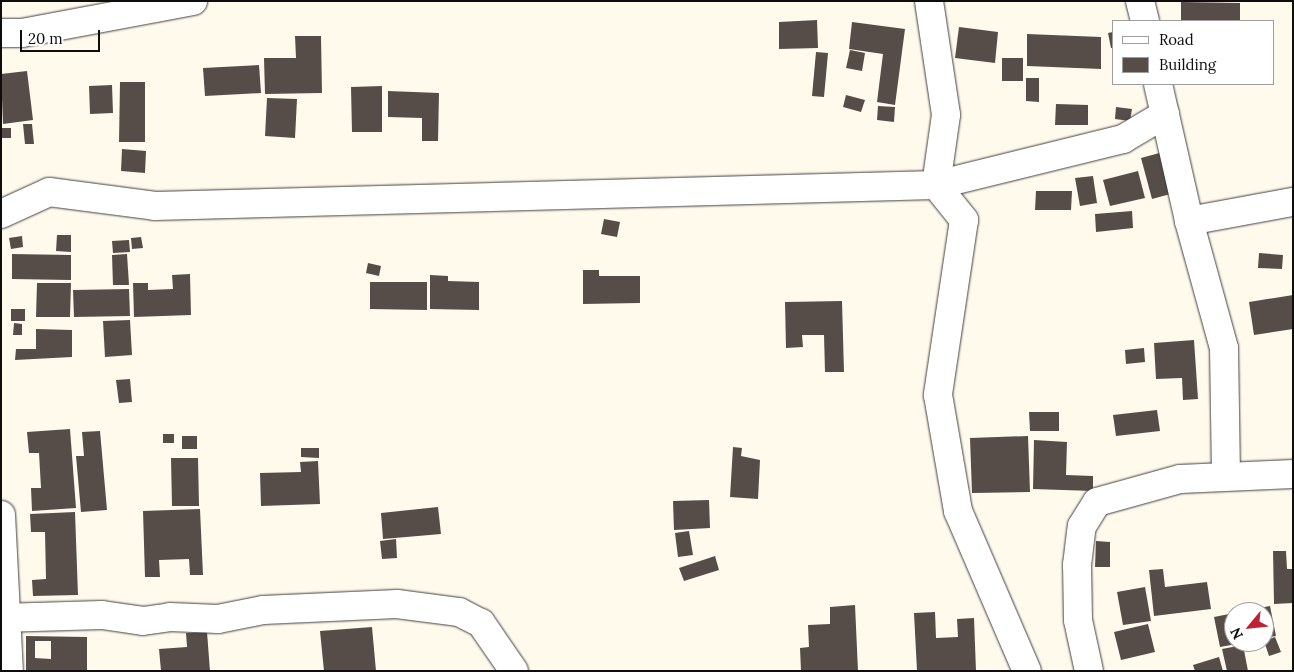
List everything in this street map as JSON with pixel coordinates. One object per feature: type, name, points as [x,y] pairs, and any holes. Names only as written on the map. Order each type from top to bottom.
[{"type":"street","points":[[1,33],[22,32],[193,1]]},
{"type":"street","points":[[929,1],[946,115],[936,184],[964,220],[938,395],[958,511],[1027,671]]},
{"type":"street","points":[[1140,1],[1144,20]]},
{"type":"street","points":[[1158,85],[1188,221],[1224,348],[1226,474]]},
{"type":"street","points":[[1,214],[49,192],[155,206],[936,184],[1123,139],[1164,114]]},
{"type":"street","points":[[1188,221],[1293,202]]},
{"type":"street","points":[[1089,671],[1078,620],[1077,565],[1082,526],[1097,502],[1180,479],[1226,474],[1293,474]]},
{"type":"street","points":[[1,516],[9,671]]},
{"type":"street","points":[[5,618],[102,614],[143,621],[170,617],[218,619],[263,610],[397,604],[459,612],[481,623],[514,671]]},
{"type":"building","points":[[1181,2],[1240,3],[1240,20],[1181,20]]},
{"type":"building","points":[[817,20],[818,48],[779,49],[779,22]]},
{"type":"building","points":[[852,22],[905,29],[895,105],[877,102],[883,54],[849,49]]},
{"type":"building","points":[[959,27],[998,32],[995,63],[955,58]]},
{"type":"building","points":[[1112,32],[1112,48],[1111,48],[1108,33]]},
{"type":"building","points":[[1027,34],[1101,37],[1101,69],[1027,66]]},
{"type":"building","points":[[295,36],[321,36],[322,93],[265,94],[264,58],[296,58]]},
{"type":"building","points":[[850,50],[865,53],[862,71],[846,68]]},
{"type":"building","points":[[816,52],[828,53],[824,97],[812,96]]},
{"type":"building","points":[[1002,58],[1023,58],[1023,81],[1002,81]]},
{"type":"building","points":[[259,65],[261,93],[205,96],[203,68]]},
{"type":"building","points":[[27,71],[33,120],[3,124],[1,74]]},
{"type":"building","points":[[1026,78],[1039,78],[1039,102],[1026,101]]},
{"type":"building","points":[[120,82],[145,82],[145,142],[119,142]]},
{"type":"building","points":[[112,85],[113,113],[90,114],[89,86]]},
{"type":"building","points":[[382,86],[382,132],[352,132],[351,87]]},
{"type":"building","points":[[388,91],[439,93],[438,141],[422,141],[422,118],[388,117]]},
{"type":"building","points":[[846,95],[865,100],[861,112],[843,107]]},
{"type":"building","points":[[267,98],[297,99],[295,138],[265,136]]},
{"type":"building","points":[[1056,104],[1088,105],[1088,125],[1055,125]]},
{"type":"building","points":[[878,106],[895,107],[894,122],[877,120]]},
{"type":"building","points":[[1116,107],[1132,109],[1130,121],[1115,119]]},
{"type":"building","points":[[23,124],[32,124],[34,144],[25,144]]},
{"type":"building","points":[[1,128],[11,128],[11,138],[1,138]]},
{"type":"building","points":[[122,149],[146,151],[145,173],[121,171]]},
{"type":"building","points":[[1163,152],[1174,193],[1152,199],[1141,158]]},
{"type":"building","points":[[1138,171],[1145,198],[1110,206],[1103,180]]},
{"type":"building","points":[[1093,176],[1097,203],[1080,206],[1075,178]]},
{"type":"building","points":[[1036,191],[1072,191],[1071,210],[1035,210]]},
{"type":"building","points":[[1132,211],[1133,228],[1096,232],[1095,214]]},
{"type":"building","points":[[604,219],[620,222],[617,237],[601,234]]},
{"type":"building","points":[[57,235],[71,235],[71,252],[56,251]]},
{"type":"building","points":[[22,236],[23,247],[11,249],[9,238]]},
{"type":"building","points":[[141,237],[143,248],[132,249],[131,238]]},
{"type":"building","points":[[129,240],[130,252],[113,253],[112,241]]},
{"type":"building","points":[[1259,253],[1283,255],[1282,269],[1258,268]]},
{"type":"building","points":[[12,254],[71,255],[71,280],[12,279]]},
{"type":"building","points":[[127,254],[129,285],[113,285],[112,255]]},
{"type":"building","points":[[368,263],[381,266],[379,276],[366,273]]},
{"type":"building","points":[[583,270],[599,270],[599,276],[640,276],[640,303],[583,304]]},
{"type":"building","points":[[190,274],[191,315],[134,317],[133,283],[148,283],[148,290],[173,289],[172,275]]},
{"type":"building","points":[[430,275],[448,276],[448,281],[479,282],[479,310],[430,309]]},
{"type":"building","points":[[370,282],[427,282],[427,310],[370,309]]},
{"type":"building","points":[[37,283],[71,283],[70,317],[36,317]]},
{"type":"building","points":[[129,289],[130,316],[74,317],[73,290]]},
{"type":"building","points":[[1293,295],[1293,329],[1254,335],[1249,302]]},
{"type":"building","points":[[842,301],[844,372],[825,372],[824,335],[802,335],[803,347],[786,348],[785,302]]},
{"type":"building","points":[[11,309],[25,309],[25,321],[11,321]]},
{"type":"building","points":[[130,320],[132,355],[105,357],[103,321]]},
{"type":"building","points":[[14,323],[22,324],[22,335],[13,335]]},
{"type":"building","points":[[36,329],[72,330],[72,357],[15,360],[16,349],[36,349]]},
{"type":"building","points":[[1194,340],[1198,399],[1183,400],[1182,378],[1156,379],[1154,343]]},
{"type":"building","points":[[1144,348],[1145,362],[1126,364],[1125,350]]},
{"type":"building","points":[[130,379],[132,402],[119,403],[116,380]]},
{"type":"building","points":[[1157,410],[1160,431],[1116,436],[1113,415]]},
{"type":"building","points":[[1029,412],[1059,412],[1059,431],[1030,431]]},
{"type":"building","points":[[70,429],[76,508],[32,511],[31,488],[41,488],[39,453],[29,453],[27,432]]},
{"type":"building","points":[[100,431],[107,510],[81,512],[76,456],[84,456],[82,432]]},
{"type":"building","points":[[163,434],[174,434],[174,443],[163,443]]},
{"type":"building","points":[[182,436],[197,436],[197,449],[182,449]]},
{"type":"building","points":[[1028,436],[1030,492],[972,493],[970,438]]},
{"type":"building","points":[[1034,440],[1067,442],[1066,475],[1093,476],[1093,491],[1033,489]]},
{"type":"building","points":[[733,447],[742,448],[741,456],[760,460],[758,499],[730,497]]},
{"type":"building","points":[[301,448],[319,448],[319,458],[301,457]]},
{"type":"building","points":[[171,458],[198,458],[199,506],[172,506]]},
{"type":"building","points":[[318,461],[320,504],[261,506],[260,473],[301,472],[300,462]]},
{"type":"building","points":[[709,500],[710,528],[674,530],[673,501]]},
{"type":"building","points":[[438,507],[441,534],[383,539],[381,513]]},
{"type":"building","points":[[200,509],[203,575],[190,575],[189,559],[159,560],[160,577],[145,577],[143,511]]},
{"type":"building","points":[[75,512],[78,595],[33,596],[32,580],[46,579],[45,532],[31,532],[30,514]]},
{"type":"building","points":[[689,531],[693,555],[678,557],[675,533]]},
{"type":"building","points":[[396,539],[397,558],[382,559],[380,541]]},
{"type":"building","points":[[1096,541],[1110,542],[1110,567],[1095,567]]},
{"type":"building","points":[[1273,551],[1286,551],[1287,569],[1293,569],[1293,603],[1274,604]]},
{"type":"building","points":[[715,556],[719,570],[684,581],[679,568]]},
{"type":"building","points":[[1163,569],[1165,587],[1207,582],[1211,609],[1154,616],[1149,570]]},
{"type":"building","points":[[1145,587],[1151,621],[1123,625],[1117,592]]},
{"type":"building","points":[[855,605],[858,671],[801,671],[800,648],[809,647],[808,625],[830,624],[830,607]]},
{"type":"building","points":[[935,612],[936,638],[958,637],[957,619],[974,618],[976,671],[917,671],[914,613]]},
{"type":"building","points":[[1224,615],[1224,646],[1220,647],[1214,617]]},
{"type":"building","points":[[1148,624],[1155,652],[1121,660],[1114,632]]},
{"type":"building","points":[[372,627],[376,671],[324,671],[320,631]]},
{"type":"building","points":[[207,632],[210,671],[161,671],[159,649],[187,647],[186,633]]},
{"type":"building","points":[[26,636],[87,637],[87,671],[26,671]],"holes":[[[35,641],[51,641],[51,659],[35,658]]]},
{"type":"building","points":[[1274,637],[1281,652],[1269,656],[1268,652],[1274,652]]},
{"type":"building","points":[[1222,649],[1224,649],[1224,652],[1244,652],[1248,671],[1227,671]]},
{"type":"building","points":[[1219,657],[1223,671],[1195,671],[1193,665]]}]
